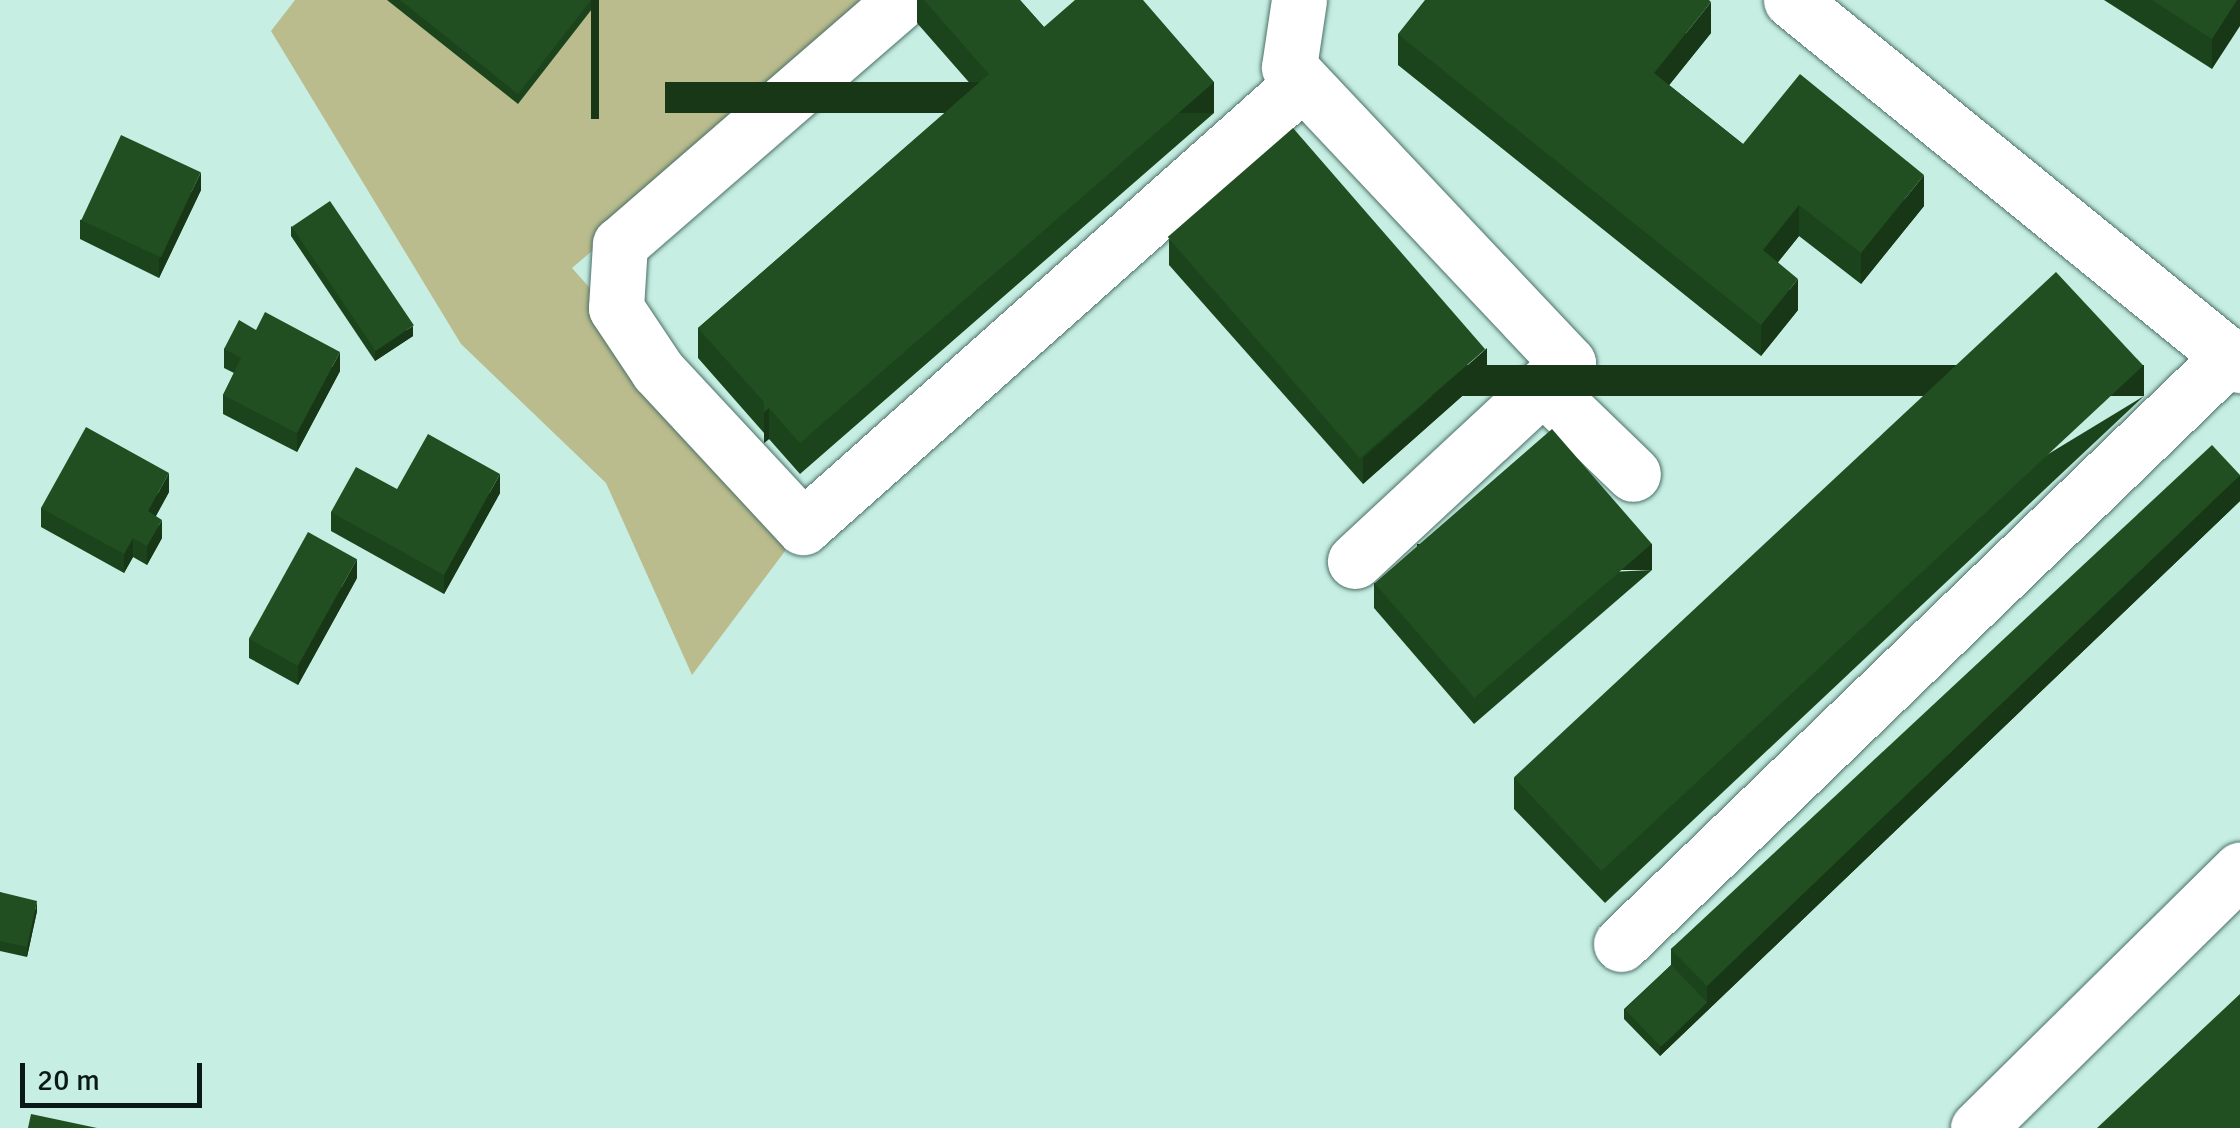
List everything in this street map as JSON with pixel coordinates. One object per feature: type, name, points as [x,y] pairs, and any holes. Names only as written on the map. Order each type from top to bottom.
[{"type":"street","points":[[902,0],[620,244],[616,308],[658,370],[802,527],[1304,82]]},
{"type":"street","points":[[1300,0],[1289,67],[1568,364],[1355,560]]},
{"type":"street","points":[[1621,944],[2235,361],[1791,0]]},
{"type":"street","points":[[1543,387],[1633,474]]},
{"type":"street","points":[[1978,1128],[2240,870]]},
{"type":"green space","points":[[295,0],[887,0],[572,268],[803,527],[692,675],[606,483],[461,344],[271,31]]},
{"type":"building","points":[[400,0],[591,0],[518,94]]},
{"type":"building","points":[[924,0],[1020,0],[1044,27],[1075,0],[1143,0],[1214,82],[800,443],[769,408],[764,412],[764,402],[698,328],[989,74]]},
{"type":"building","points":[[1425,0],[1709,0],[1654,73],[1743,144],[1800,74],[1924,175],[1861,253],[1799,205],[1763,250],[1798,279],[1761,325],[1398,34]]},
{"type":"building","points":[[2152,0],[2237,0],[2212,39]]},
{"type":"building","points":[[1293,128],[1485,349],[1360,458],[1168,237]]},
{"type":"building","points":[[121,135],[201,172],[161,257],[81,220]]},
{"type":"building","points":[[330,201],[414,325],[376,351],[292,227]]},
{"type":"building","points":[[2056,272],[2143,366],[1601,871],[1514,777]]},
{"type":"building","points":[[265,312],[340,352],[297,433],[223,395],[241,358],[224,349],[239,320],[256,330]]},
{"type":"building","points":[[86,427],[169,473],[148,511],[162,520],[147,546],[133,538],[124,554],[41,508]]},
{"type":"building","points":[[1552,429],[1652,544],[1474,698],[1375,583]]},
{"type":"building","points":[[428,434],[500,474],[444,575],[331,512],[356,467],[397,489]]},
{"type":"building","points":[[2212,445],[2240,475],[1707,986],[1671,949]]},
{"type":"building","points":[[308,532],[357,559],[298,666],[249,639]]},
{"type":"building","points":[[0,892],[37,901],[27,947],[0,941]]},
{"type":"building","points":[[1671,965],[1707,1002],[1661,1047],[1625,1009]]},
{"type":"building","points":[[2240,994],[2240,1128],[2097,1128]]},
{"type":"building","points":[[31,1114],[97,1128],[28,1128]]}]
